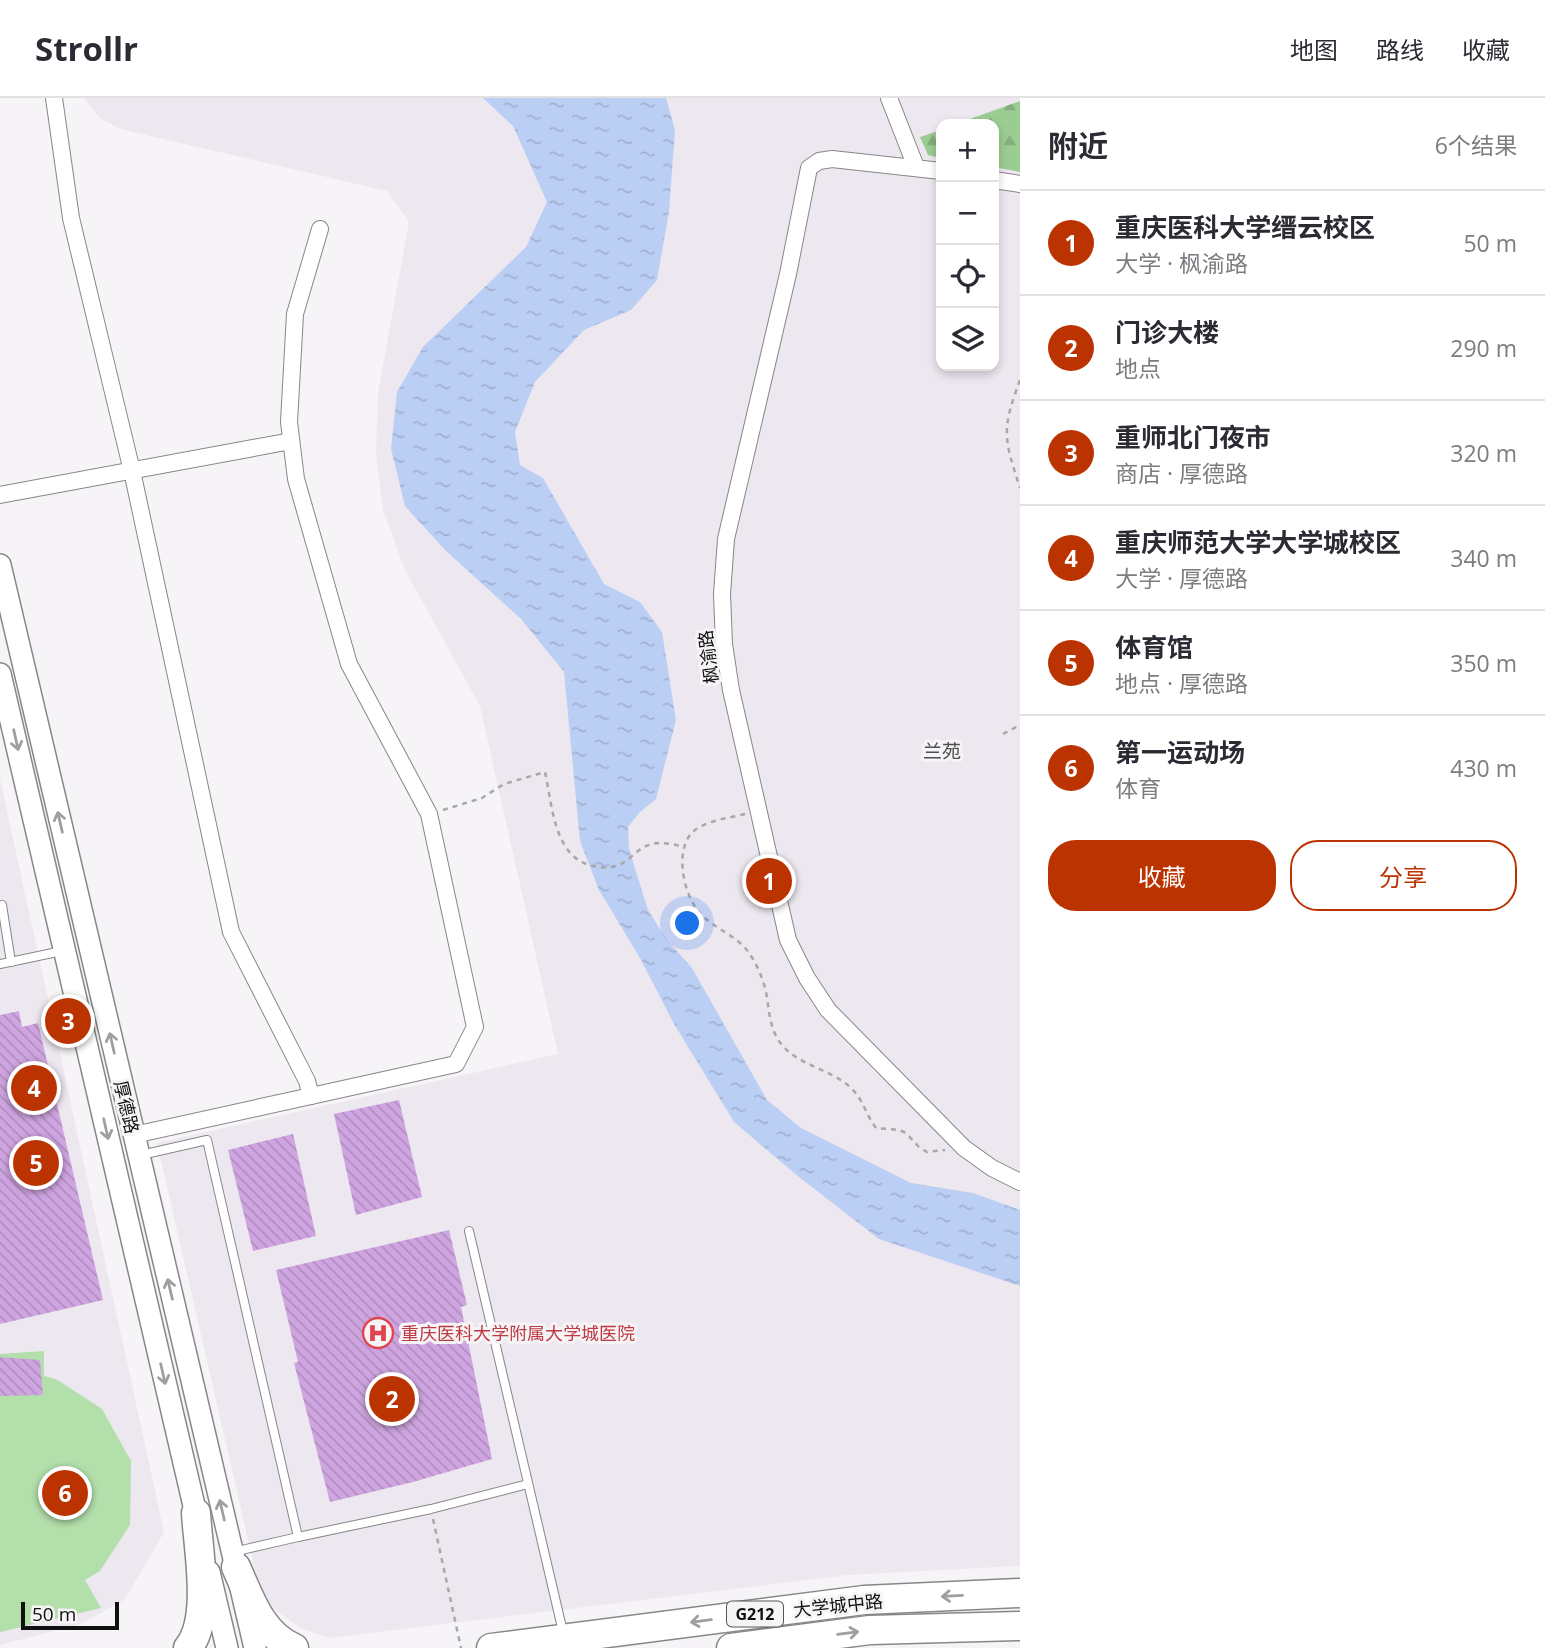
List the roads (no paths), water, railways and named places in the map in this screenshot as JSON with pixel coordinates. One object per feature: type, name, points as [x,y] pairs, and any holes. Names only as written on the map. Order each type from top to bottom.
[{"type":"highway","points":[[188,1648],[200,1625],[202,1605],[195,1513]]},
{"type":"highway","points":[[234,1559],[257,1612],[269,1631],[294,1648]]},
{"type":"highway","name":"大学城中路","points":[[491,1648],[864,1600],[1020,1593]]},
{"type":"highway","name":"大学城中路","points":[[734,1648],[870,1630],[1020,1626]]},
{"type":"main road","name":"厚德路","points":[[0,565],[255,1648]]},
{"type":"main road","name":"厚德路","points":[[0,674],[227,1648]]},
{"type":"street","points":[[54,98],[71,218],[132,471],[231,932],[307,1082],[311,1096]]},
{"type":"street","points":[[889,98],[916,167]]},
{"type":"street","name":"枫渝路","points":[[936,170],[832,159],[819,161],[809,168],[788,274],[726,539],[722,594],[724,643],[731,690],[789,940],[807,978],[828,1010],[964,1148],[992,1168],[1020,1182]]},
{"type":"street","points":[[999,181],[1020,184]]},
{"type":"street","points":[[136,1145],[311,1096],[456,1064],[475,1027],[429,814],[349,664],[296,479],[289,422],[295,314],[320,229]]},
{"type":"street","points":[[0,495],[292,441]]},
{"type":"lane","points":[[0,906],[2,905],[11,962]]},
{"type":"lane","points":[[0,964],[65,950]]},
{"type":"lane","points":[[136,1145],[207,1140],[298,1537]]},
{"type":"lane","points":[[469,1231],[565,1639]]},
{"type":"lane","points":[[234,1559],[298,1537],[431,1509],[528,1484]]},
{"type":"water","points":[[483,98],[666,98],[675,130],[669,212],[657,280],[631,310],[584,330],[535,382],[515,432],[520,465],[543,478],[604,584],[640,602],[662,632],[676,720],[656,799],[640,812],[628,827],[629,849],[648,910],[667,940],[692,968],[767,1100],[801,1128],[911,1183],[973,1193],[1020,1210],[1020,1286],[879,1239],[734,1122],[674,1024],[640,958],[599,890],[580,841],[564,672],[521,619],[445,550],[405,506],[391,449],[397,392],[423,347],[526,247],[547,202],[513,126]]},
{"type":"place","name":"重庆医科大学缙云校区","points":[[769,881]]},
{"type":"place","name":"重师北门夜市","points":[[68,1021]]},
{"type":"place","name":"重庆师范大学大学城校区","points":[[34,1088]]},
{"type":"place","name":"体育馆","points":[[36,1163]]},
{"type":"place","name":"重庆医科大学附属大学城医院","points":[[378,1333]]},
{"type":"place","name":"门诊大楼","points":[[392,1399]]},
{"type":"place","name":"第一运动场","points":[[65,1493]]},
{"type":"district","name":"兰苑","points":[[942,751]]}]
